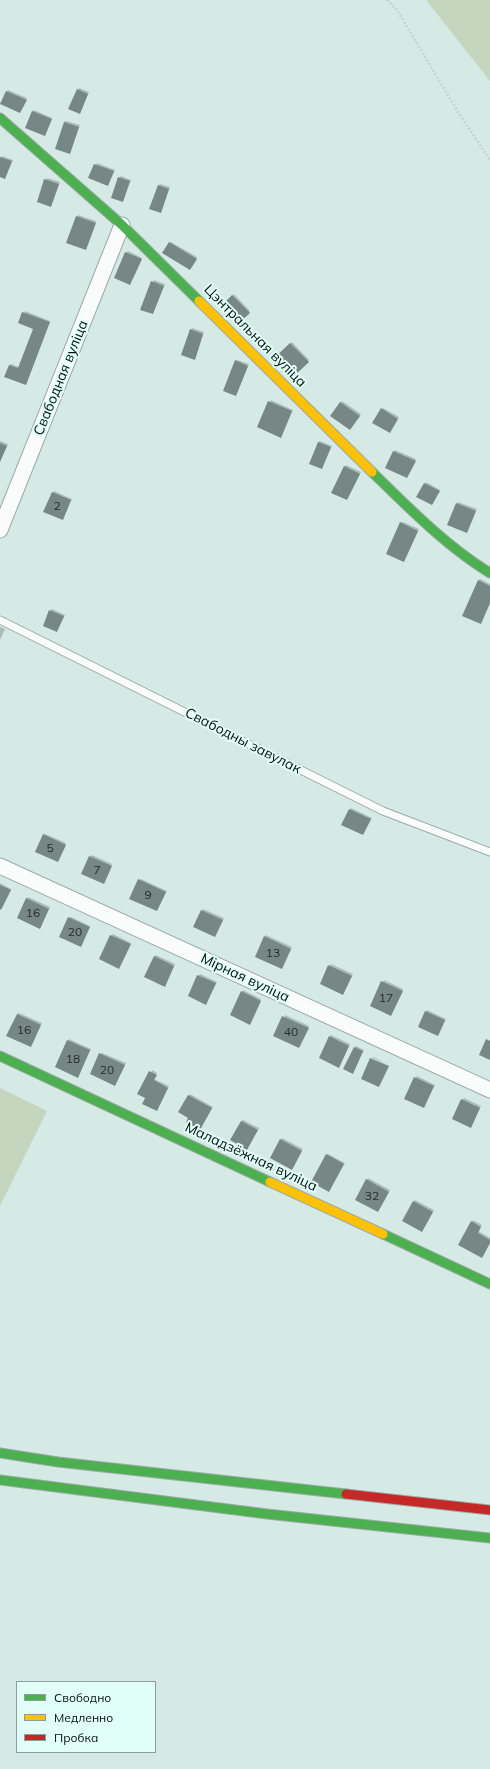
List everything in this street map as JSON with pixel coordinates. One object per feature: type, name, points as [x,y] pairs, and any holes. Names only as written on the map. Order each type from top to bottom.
[{"type":"main road","name":"Цэнтральная вуліца","points":[[0,118],[122,225],[419,518],[474,563],[490,573]]},
{"type":"main road","name":"Маладзёжная вуліца","points":[[0,1056],[490,1284]]},
{"type":"main road","points":[[0,1453],[58,1462],[490,1510]]},
{"type":"main road","points":[[0,1480],[267,1514],[490,1538]]},
{"type":"street","name":"Свабодная вуліца","points":[[0,530],[122,225]]},
{"type":"street","name":"Мірная вуліца","points":[[0,866],[490,1090]]},
{"type":"lane","name":"Свабодны завулак","points":[[0,620],[383,811],[490,852]]},
{"type":"path","points":[[387,0],[397,10],[458,112],[490,160]]},
{"type":"green space","points":[[426,0],[490,0],[490,81]]},
{"type":"green space","points":[[0,1088],[47,1111],[0,1206]]},
{"type":"building","points":[[77,89],[88,94],[80,114],[68,109]]},
{"type":"building","points":[[6,91],[27,100],[20,113],[0,104]]},
{"type":"building","points":[[32,111],[52,119],[45,136],[25,128]]},
{"type":"building","points":[[64,122],[79,127],[70,154],[55,149]]},
{"type":"building","points":[[0,157],[12,161],[5,179],[0,177]]},
{"type":"building","points":[[94,164],[114,171],[108,186],[88,178]]},
{"type":"building","points":[[118,177],[130,181],[123,202],[111,198]]},
{"type":"building","points":[[44,179],[59,184],[51,207],[37,202]]},
{"type":"building","points":[[158,185],[169,189],[161,213],[149,209]]},
{"type":"building","points":[[76,216],[96,223],[86,250],[66,243]]},
{"type":"building","points":[[169,242],[197,259],[190,270],[162,253]]},
{"type":"building","points":[[125,252],[142,259],[130,285],[114,278]]},
{"type":"building","points":[[151,281],[164,286],[153,314],[140,310]]},
{"type":"building","points":[[232,295],[250,313],[238,324],[221,306]]},
{"type":"building","points":[[22,312],[50,322],[26,385],[4,377],[9,365],[18,368],[33,329],[18,323]]},
{"type":"building","points":[[190,329],[203,334],[195,360],[181,355]]},
{"type":"building","points":[[290,343],[309,362],[291,379],[272,360]]},
{"type":"building","points":[[235,360],[248,366],[236,396],[223,391]]},
{"type":"building","points":[[268,401],[292,411],[281,438],[257,427]]},
{"type":"building","points":[[340,402],[360,416],[350,430],[330,416]]},
{"type":"building","points":[[381,408],[398,419],[390,433],[372,423]]},
{"type":"building","points":[[318,442],[331,447],[322,469],[309,464]]},
{"type":"building","points":[[0,443],[7,446],[0,462]]},
{"type":"building","points":[[393,451],[416,461],[407,478],[385,468]]},
{"type":"building","points":[[344,466],[360,474],[347,500],[331,493]]},
{"type":"building","points":[[424,483],[440,491],[432,505],[416,497]]},
{"type":"building","points":[[52,492],[71,500],[63,520],[43,512]]},
{"type":"building","points":[[456,503],[476,511],[467,533],[447,525]]},
{"type":"building","points":[[400,522],[418,531],[404,562],[386,554]]},
{"type":"building","points":[[478,580],[490,586],[490,603],[481,624],[462,616]]},
{"type":"building","points":[[49,610],[64,616],[57,632],[43,626]]},
{"type":"building","points":[[349,809],[371,819],[363,835],[341,825]]},
{"type":"building","points":[[43,834],[66,845],[58,862],[35,852]]},
{"type":"building","points":[[89,856],[112,866],[104,884],[81,874]]},
{"type":"building","points":[[138,879],[166,892],[157,911],[129,899]]},
{"type":"building","points":[[0,885],[11,890],[1,910],[0,909]]},
{"type":"building","points":[[26,898],[49,909],[40,929],[17,918]]},
{"type":"building","points":[[201,910],[223,920],[215,937],[193,927]]},
{"type":"building","points":[[68,917],[90,927],[81,947],[59,937]]},
{"type":"building","points":[[110,935],[131,944],[119,969],[99,959]]},
{"type":"building","points":[[264,936],[291,949],[282,969],[255,957]]},
{"type":"building","points":[[154,956],[174,966],[165,987],[144,977]]},
{"type":"building","points":[[328,965],[352,976],[343,995],[320,984]]},
{"type":"building","points":[[197,975],[216,983],[206,1005],[188,996]]},
{"type":"building","points":[[381,981],[403,991],[391,1016],[370,1006]]},
{"type":"building","points":[[241,991],[261,1001],[250,1025],[230,1015]]},
{"type":"building","points":[[425,1011],[445,1020],[438,1036],[418,1027]]},
{"type":"building","points":[[17,1014],[41,1025],[31,1047],[6,1036]]},
{"type":"building","points":[[282,1016],[309,1028],[299,1048],[273,1036]]},
{"type":"building","points":[[329,1036],[349,1046],[339,1068],[319,1058]]},
{"type":"building","points":[[486,1039],[490,1041],[490,1060],[479,1055]]},
{"type":"building","points":[[67,1040],[90,1050],[78,1078],[55,1067]]},
{"type":"building","points":[[354,1047],[363,1051],[353,1074],[343,1069]]},
{"type":"building","points":[[99,1053],[125,1065],[115,1086],[90,1074]]},
{"type":"building","points":[[370,1058],[389,1066],[379,1087],[361,1079]]},
{"type":"building","points":[[149,1071],[157,1075],[154,1080],[168,1088],[157,1111],[142,1104],[145,1098],[137,1094]]},
{"type":"building","points":[[414,1077],[434,1086],[424,1108],[404,1099]]},
{"type":"building","points":[[188,1095],[212,1108],[200,1130],[186,1122],[188,1118],[178,1112]]},
{"type":"building","points":[[461,1099],[480,1108],[471,1128],[452,1119]]},
{"type":"building","points":[[241,1121],[258,1130],[247,1150],[230,1140]]},
{"type":"building","points":[[280,1139],[302,1151],[292,1170],[270,1158]]},
{"type":"building","points":[[326,1154],[344,1164],[329,1192],[311,1182]]},
{"type":"building","points":[[366,1179],[389,1192],[378,1212],[355,1200]]},
{"type":"building","points":[[413,1201],[433,1212],[422,1232],[402,1221]]},
{"type":"building","points":[[471,1221],[481,1227],[478,1233],[490,1240],[490,1243],[482,1258],[458,1245]]},
{"type":"traffic: fast","points":[[0,118],[122,225],[199,301]]},
{"type":"traffic: fast","points":[[372,472],[443,539],[490,573]]},
{"type":"traffic: fast","points":[[0,1056],[270,1182]]},
{"type":"traffic: fast","points":[[383,1234],[490,1284]]},
{"type":"traffic: fast","points":[[0,1453],[58,1462],[346,1494]]},
{"type":"traffic: fast","points":[[0,1480],[267,1514],[490,1538]]},
{"type":"traffic: slow","points":[[199,301],[372,472]]},
{"type":"traffic: slow","points":[[270,1182],[383,1234]]},
{"type":"traffic: jam","points":[[346,1494],[490,1510]]}]
